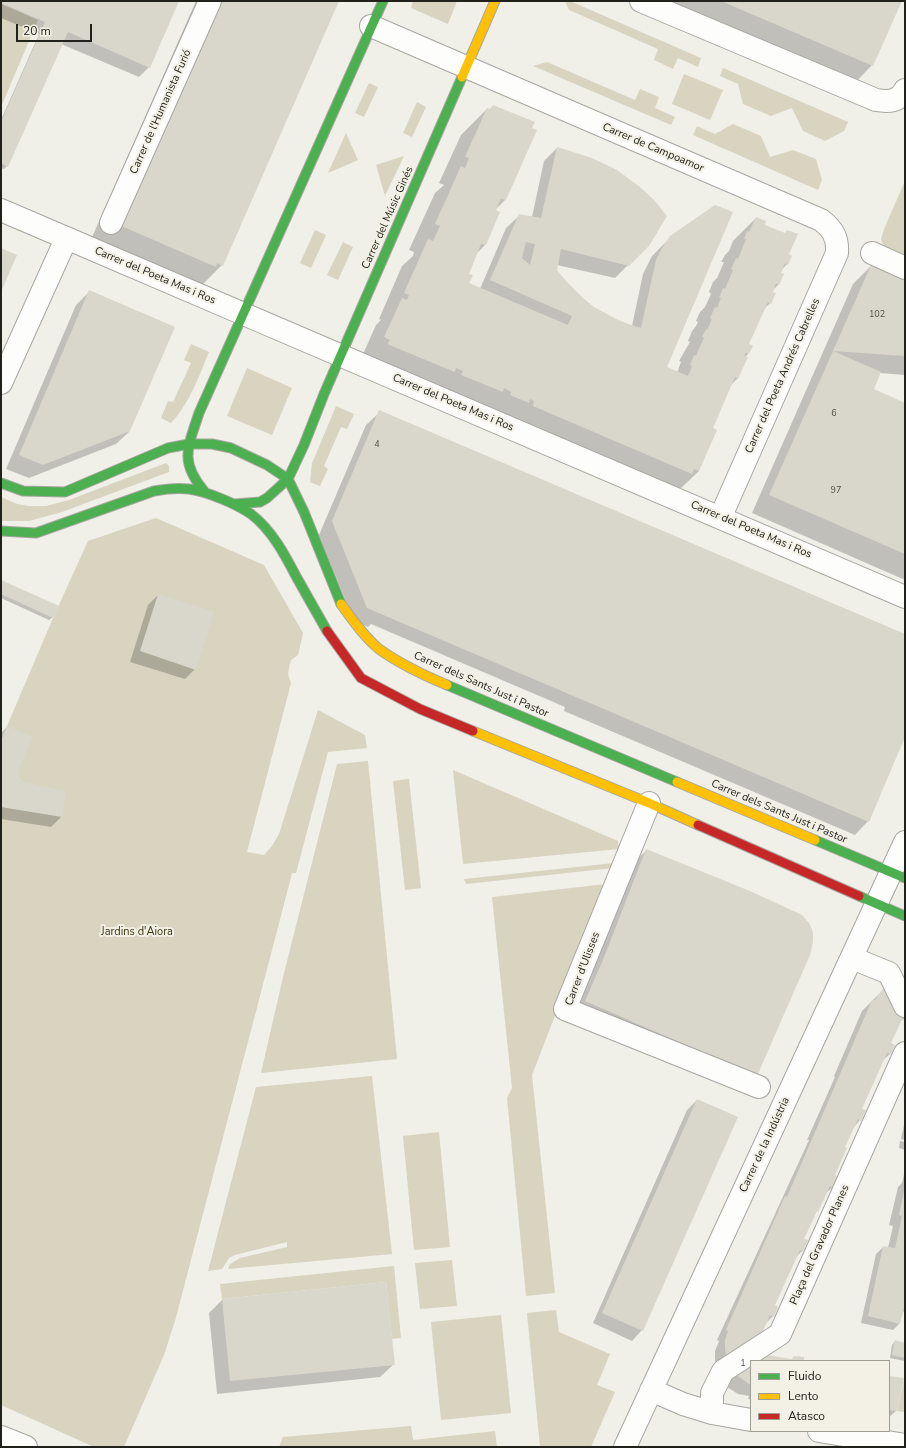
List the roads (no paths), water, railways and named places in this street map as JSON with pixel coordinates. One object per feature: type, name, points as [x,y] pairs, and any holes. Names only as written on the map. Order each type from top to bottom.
[{"type":"street","name":"Carrer de l'Humanista Furió","points":[[112,223],[210,1]]},
{"type":"street","points":[[204,491],[196,482],[187,465],[189,444],[205,400],[383,1]]},
{"type":"street","name":"Carrer del Músic Ginés","points":[[288,479],[304,446],[340,356],[496,1]]},
{"type":"street","points":[[641,1],[876,100],[899,96]]},
{"type":"street","name":"Carrer de Campoamor","points":[[371,26],[821,220],[830,227],[835,235]]},
{"type":"street","name":"Carrer del Poeta Mas i Ros","points":[[1,210],[340,356],[721,516],[905,597]]},
{"type":"street","name":"Carrer del Poeta Andrés Cabrelles","points":[[721,516],[837,253],[838,245],[835,235]]},
{"type":"street","points":[[1,383],[66,239]]},
{"type":"street","points":[[872,254],[905,268]]},
{"type":"street","name":"Carrer dels Sants Just i Pastor","points":[[1,483],[23,491],[66,492],[168,448],[189,444],[212,444],[230,448],[267,464],[288,479],[304,512],[339,601],[357,626],[378,648],[416,672],[898,875]]},
{"type":"street","points":[[235,504],[260,502],[267,498],[288,479]]},
{"type":"street","points":[[1,531],[36,534],[154,491],[172,488],[187,488],[204,491],[235,504],[252,515],[267,530],[281,548],[329,635],[361,678],[420,709],[649,803],[905,916]]},
{"type":"street","name":"Carrer d'Ulisses","points":[[649,803],[565,1008],[759,1087]]},
{"type":"street","name":"Carrer de la Indústria","points":[[625,1447],[852,958],[878,904],[898,875],[905,842]]},
{"type":"street","points":[[852,958],[889,973],[905,1006]]},
{"type":"street","name":"Plaça del Gravador Planes","points":[[712,1413],[712,1393],[723,1371],[780,1334],[905,1053]]},
{"type":"street","points":[[651,1390],[683,1404],[712,1413],[750,1420]]},
{"type":"street","points":[[825,1432],[905,1446]]},
{"type":"street","points":[[1,1437],[26,1447]]},
{"type":"park label","name":"Jardins d'Aiora","points":[[137,932]]}]
